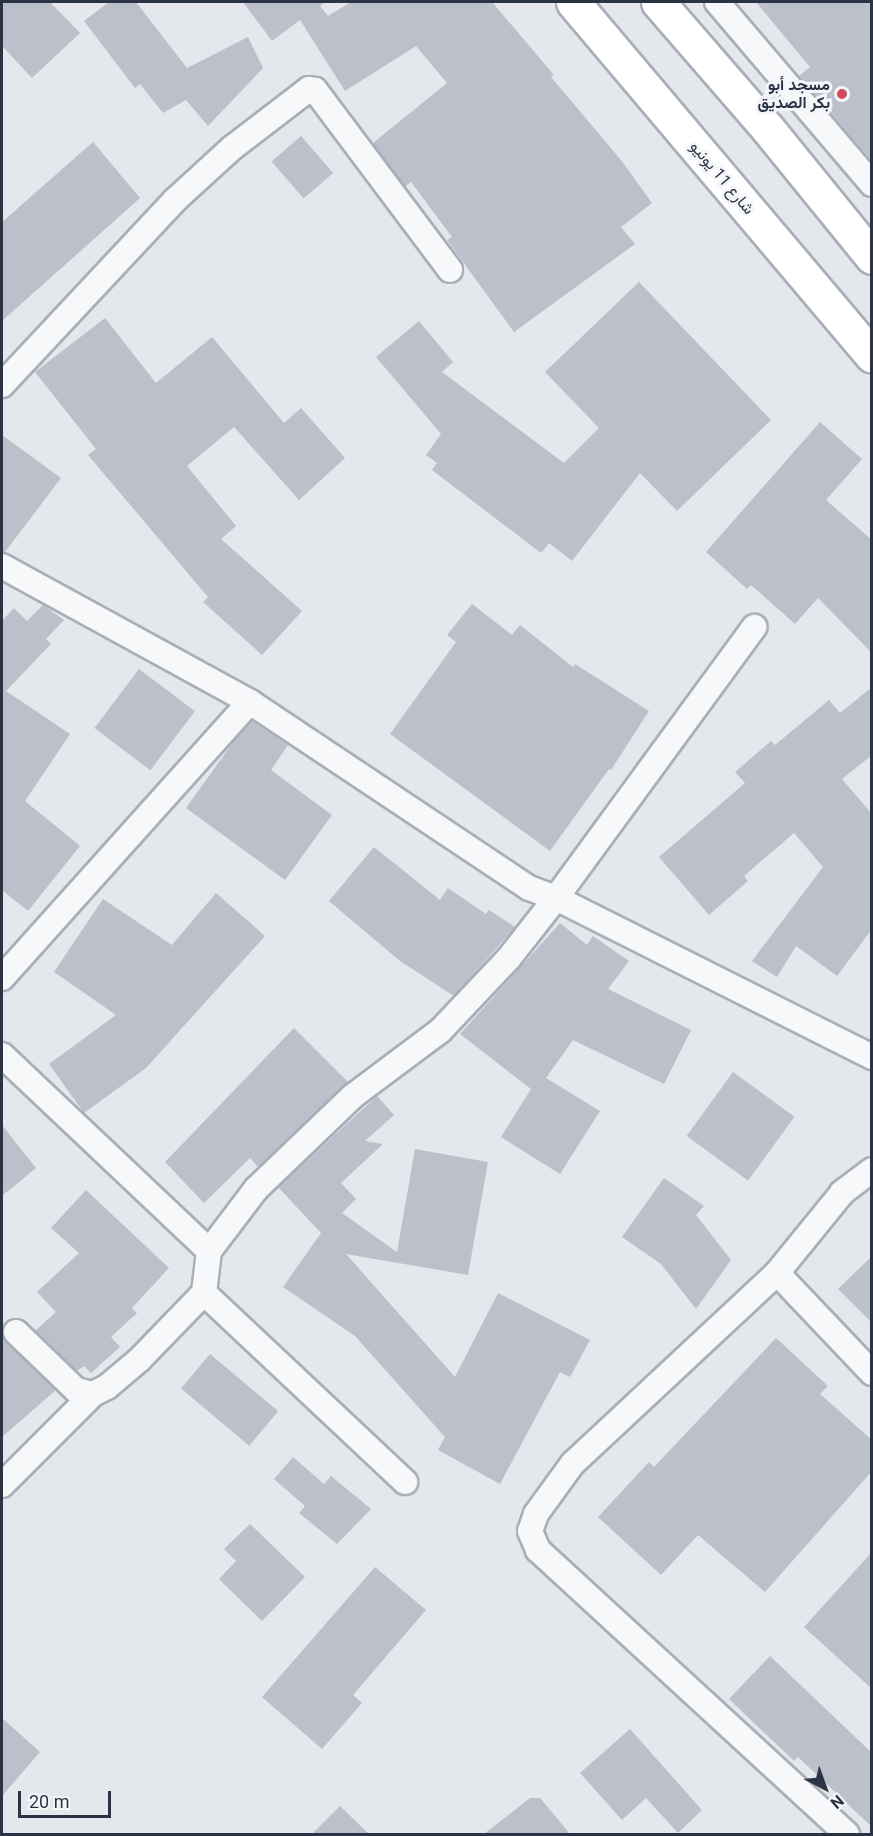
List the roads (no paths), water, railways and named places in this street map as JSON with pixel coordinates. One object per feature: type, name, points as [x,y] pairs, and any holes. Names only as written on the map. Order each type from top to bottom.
[{"type":"highway","name":"شارع 11 يونيو","points":[[573,2],[872,356]]},
{"type":"highway","points":[[658,2],[768,129],[872,258]]},
{"type":"street","points":[[717,2],[872,184]]},
{"type":"street","points":[[2,385],[174,201],[232,148],[309,89],[315,90],[450,270]]},
{"type":"street","points":[[2,566],[250,702],[529,888],[556,898],[872,1057]]},
{"type":"street","points":[[2,1485],[93,1394],[107,1387],[139,1360],[204,1293],[209,1251],[256,1189],[353,1096],[440,1032],[509,958],[556,898],[754,627]]},
{"type":"street","points":[[2,978],[250,702]]},
{"type":"street","points":[[2,1055],[209,1251]]},
{"type":"street","points":[[847,1834],[538,1550],[530,1531],[536,1514],[573,1463],[777,1273],[842,1193],[872,1170]]},
{"type":"street","points":[[777,1273],[872,1373]]},
{"type":"street","points":[[204,1293],[405,1482]]},
{"type":"street","points":[[16,1332],[76,1390],[93,1394]]},
{"type":"place","name":"مسجد أبو بكر الصديق","points":[[842,94]]}]
